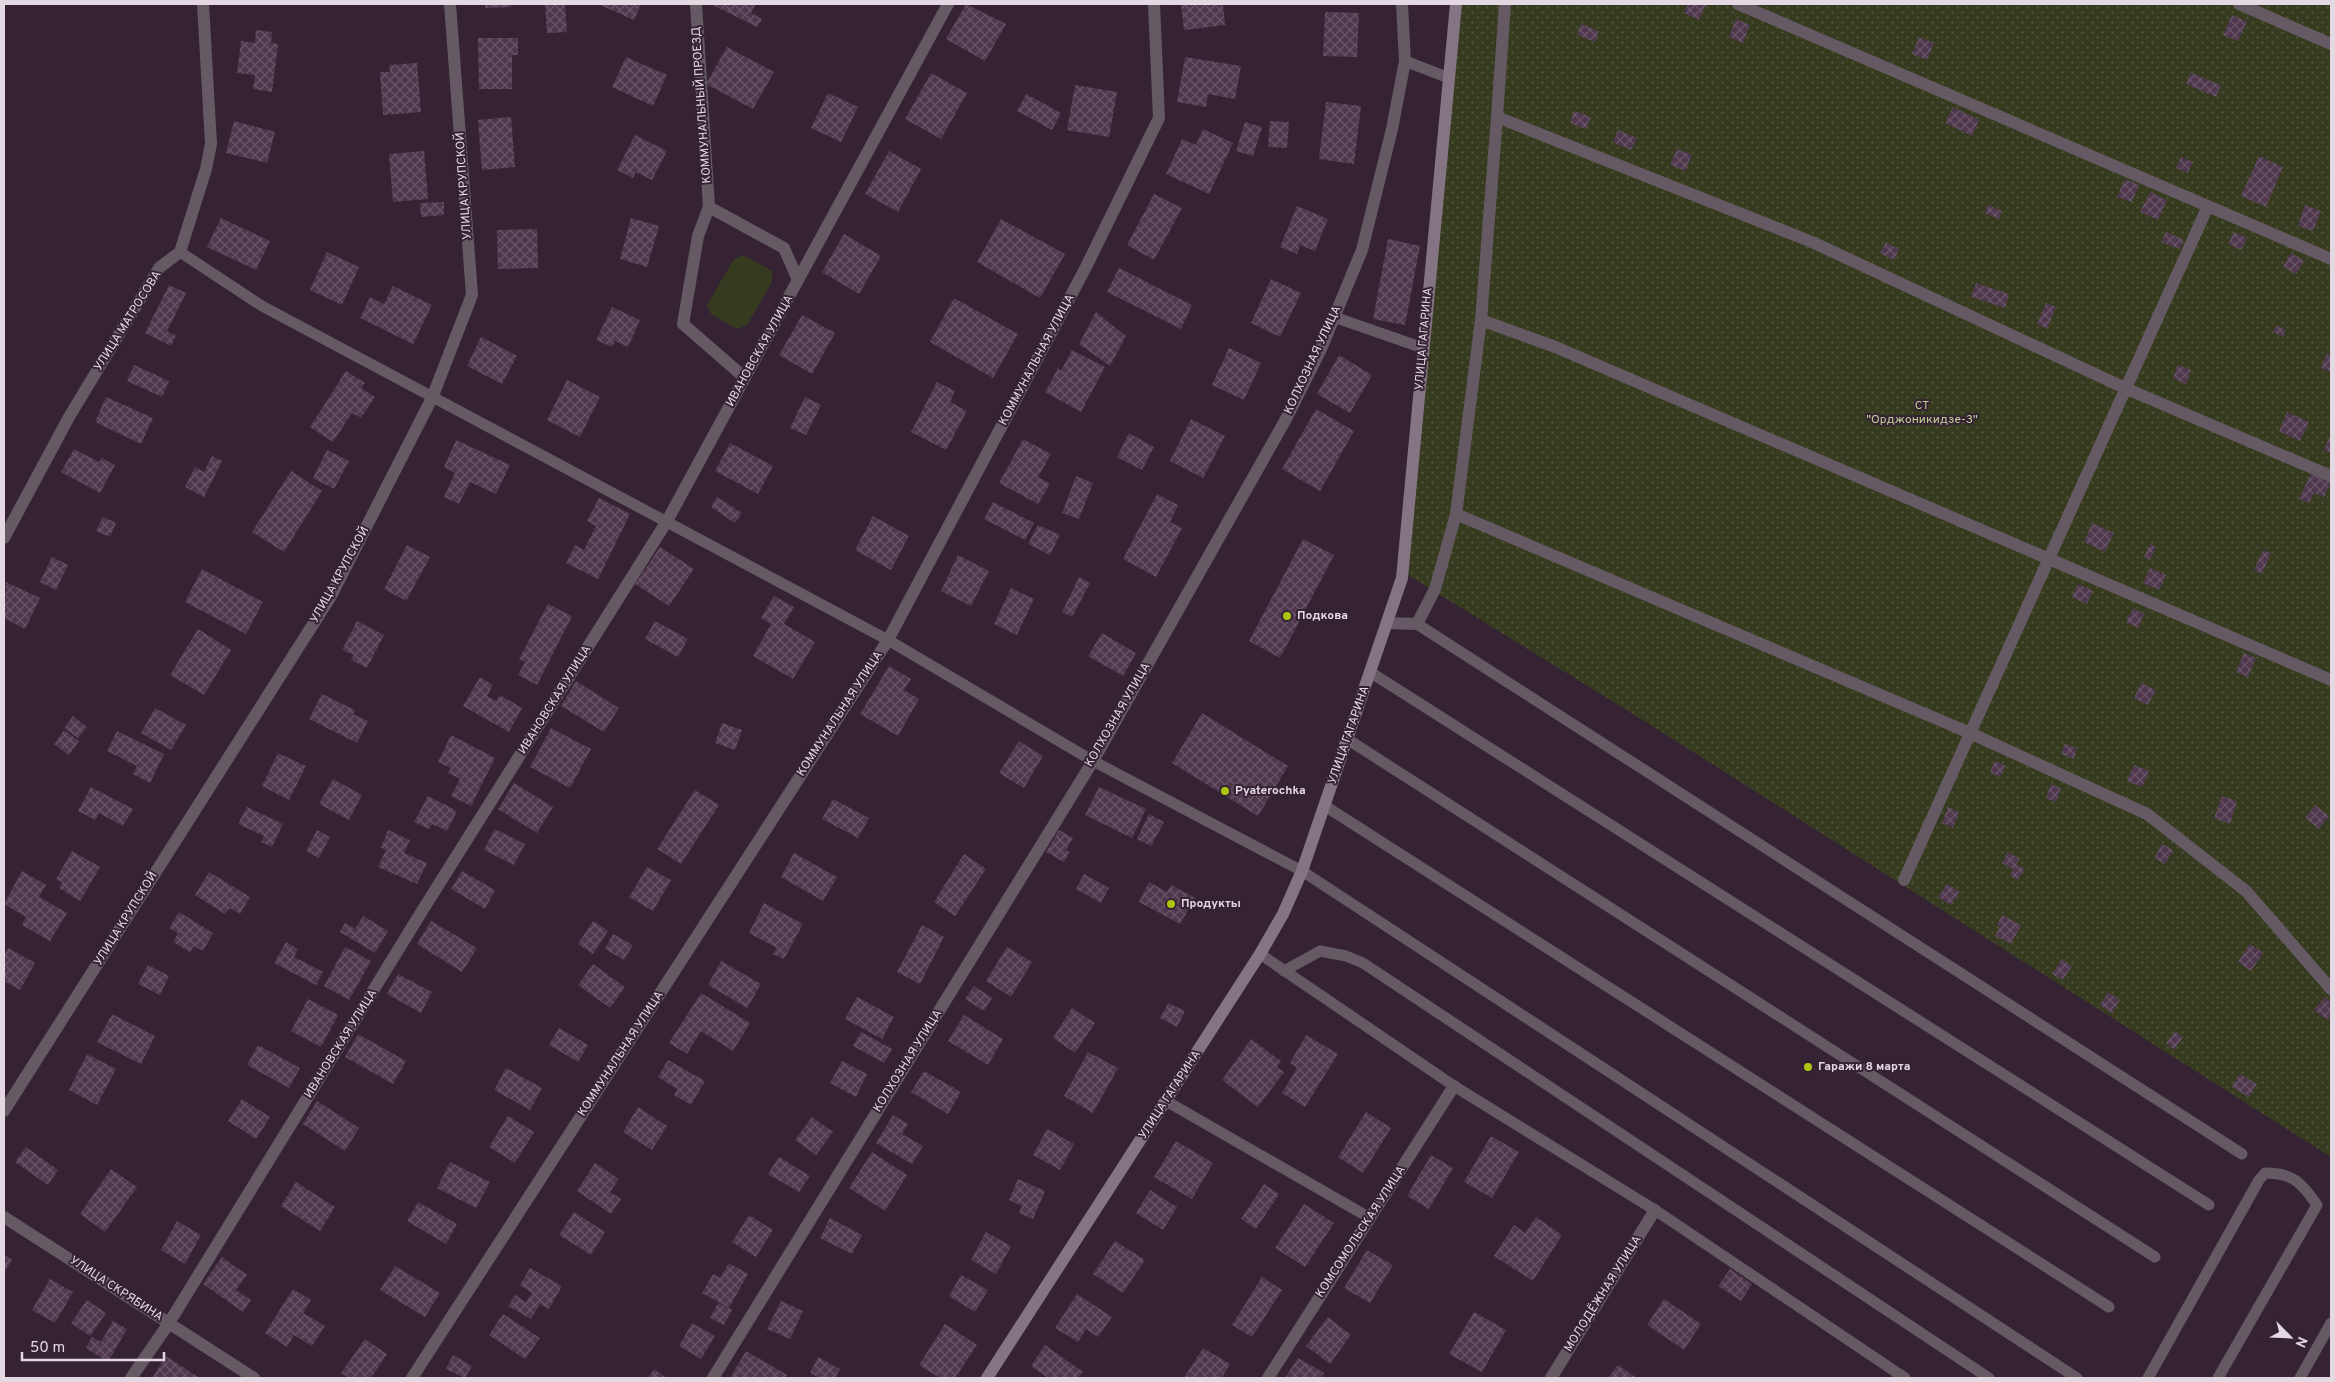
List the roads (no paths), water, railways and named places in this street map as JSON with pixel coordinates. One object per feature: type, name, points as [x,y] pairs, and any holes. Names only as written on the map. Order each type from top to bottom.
[{"type":"main road","name":"УЛИЦА ГАГАРИНА","points":[[987,1378],[1260,954],[1283,914],[1302,871],[1325,806],[1402,578],[1456,4]]},
{"type":"street","points":[[180,252],[206,169],[211,144],[203,4]]},
{"type":"street","name":"УЛИЦА КРУПСКОЙ","points":[[4,1111],[332,596],[432,398],[472,295],[450,4]]},
{"type":"street","name":"КОММУНАЛЬНЫЙ ПРОЕЗД","points":[[696,4],[709,207],[698,236],[683,324],[745,378]]},
{"type":"street","name":"ИВАНОВСКАЯ УЛИЦА","points":[[131,1378],[169,1323],[427,903],[667,521],[948,4]]},
{"type":"street","name":"КОММУНАЛЬНАЯ УЛИЦА","points":[[412,1378],[888,640],[1086,267],[1159,118],[1154,4]]},
{"type":"street","name":"КОЛХОЗНАЯ УЛИЦА","points":[[714,1378],[1093,761],[1286,419],[1321,349],[1362,250],[1392,129],[1405,61],[1402,4]]},
{"type":"street","points":[[1386,623],[1417,624],[1435,589],[1456,514],[1481,320],[1505,4]]},
{"type":"street","points":[[1738,4],[2331,259]]},
{"type":"street","points":[[2239,4],[2331,44]]},
{"type":"street","points":[[1497,117],[1812,242],[2127,388],[2331,476]]},
{"type":"street","points":[[1904,880],[2208,206]]},
{"type":"street","points":[[709,207],[784,248],[798,280]]},
{"type":"street","name":"УЛИЦА МАТРОСОВА","points":[[4,538],[69,417],[159,268],[180,252]]},
{"type":"street","points":[[1481,320],[1553,346],[2331,680]]},
{"type":"street","points":[[1456,514],[1970,734],[2148,814],[2246,891],[2331,989]]},
{"type":"street","name":"КОМСОМОЛЬСКАЯ УЛИЦА","points":[[1268,1378],[1454,1086]]},
{"type":"street","name":"МОЛОДЁЖНАЯ УЛИЦА","points":[[1551,1378],[1655,1210]]},
{"type":"street","name":"УЛИЦА СКРЯБИНА","points":[[4,1217],[254,1378]]},
{"type":"lane","points":[[1405,61],[1449,78]]},
{"type":"lane","points":[[180,252],[262,306],[888,640],[1093,761],[1302,871],[2077,1378]]},
{"type":"lane","points":[[1334,317],[1423,348]]},
{"type":"lane","points":[[1417,624],[2242,1154]]},
{"type":"lane","points":[[1370,672],[2209,1205]]},
{"type":"lane","points":[[1347,739],[2155,1257]]},
{"type":"lane","points":[[1325,806],[2109,1307]]},
{"type":"lane","points":[[1284,971],[1320,951],[1346,956],[1363,963],[1989,1378]]},
{"type":"lane","points":[[1260,954],[1454,1086],[1655,1210],[1901,1377]]},
{"type":"lane","points":[[1166,1101],[1370,1218]]},
{"type":"lane","points":[[2148,1378],[2259,1180],[2265,1173],[2278,1173],[2302,1183],[2317,1205],[2218,1378]]},
{"type":"lane","points":[[2300,1378],[2331,1323]]},
{"type":"place","name":"Подкова","points":[[1287,616]]},
{"type":"place","name":"Pyaterochka","points":[[1225,791]]},
{"type":"place","name":"Продукты","points":[[1171,904]]},
{"type":"place","name":"Гаражи 8 марта","points":[[1808,1067]]},
{"type":"park label","name":"СТ \"Орджоникидзе-3\"","points":[[1922,413]]}]
